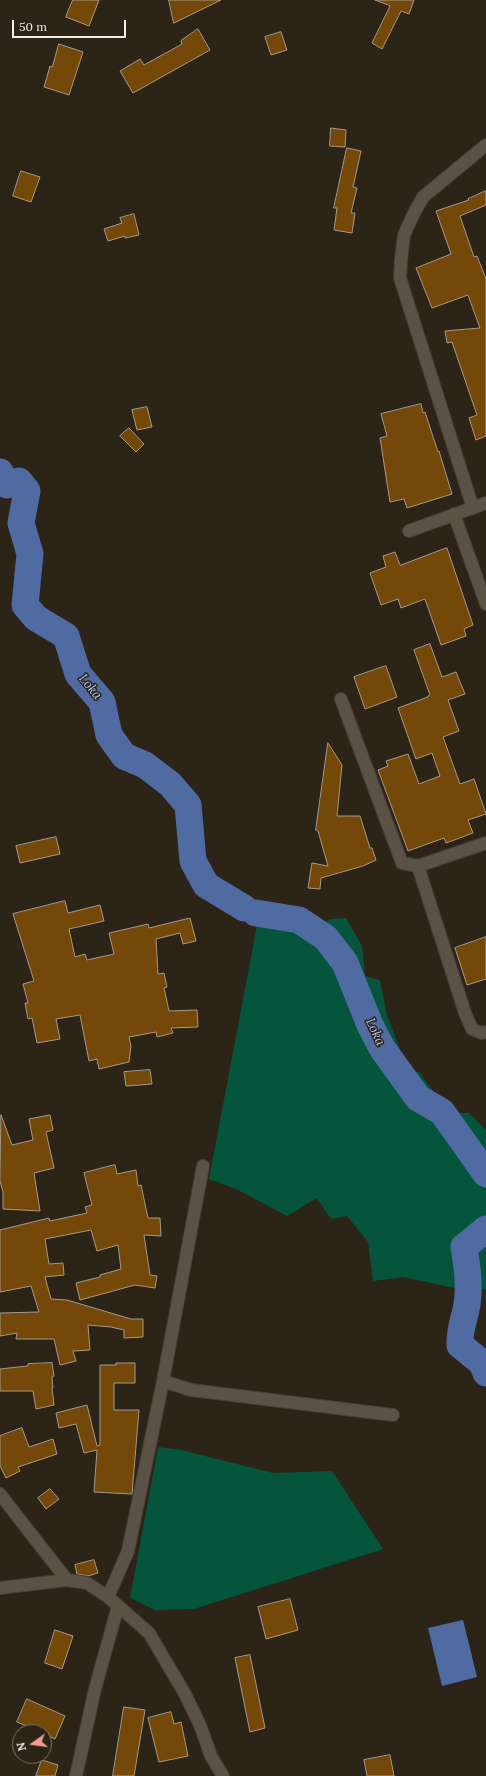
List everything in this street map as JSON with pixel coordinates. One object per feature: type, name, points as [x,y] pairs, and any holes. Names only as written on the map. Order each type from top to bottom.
[{"type":"street","points":[[473,508],[400,278],[404,235],[424,197],[486,145]]},
{"type":"street","points":[[409,530],[486,503]]},
{"type":"street","points":[[454,514],[486,604]]},
{"type":"street","points":[[341,699],[402,863],[418,866],[486,843]]},
{"type":"street","points":[[418,866],[465,1013],[472,1029],[482,1033],[486,1032]]},
{"type":"street","points":[[108,1597],[128,1551],[163,1382],[203,1166]]},
{"type":"street","points":[[163,1382],[191,1390],[393,1415]]},
{"type":"street","points":[[1,1497],[67,1580]]},
{"type":"street","points":[[0,1588],[67,1580],[87,1583],[108,1597],[149,1634],[185,1694],[200,1725],[211,1756],[223,1776]]},
{"type":"street","points":[[76,1776],[95,1689],[118,1606]]},
{"type":"green space","points":[[346,918],[362,946],[365,976],[380,980],[387,1015],[409,1073],[419,1072],[449,1113],[469,1113],[486,1130],[486,1289],[468,1291],[403,1277],[373,1281],[368,1242],[347,1216],[331,1219],[317,1198],[287,1216],[238,1190],[209,1179],[258,920],[316,931],[330,919]]},
{"type":"green space","points":[[158,1447],[181,1450],[273,1473],[332,1471],[383,1549],[194,1609],[155,1610],[130,1598]]},
{"type":"water","points":[[463,1620],[477,1677],[442,1686],[428,1628]]},
{"type":"building","points":[[73,0],[99,0],[89,26],[66,17]]},
{"type":"building","points":[[169,0],[221,0],[174,23]]},
{"type":"building","points":[[375,0],[414,0],[409,14],[401,11],[382,49],[372,43],[390,6]]},
{"type":"building","points":[[198,29],[210,50],[133,93],[120,71],[140,59],[144,65],[182,44],[181,41]]},
{"type":"building","points":[[281,32],[287,50],[271,55],[265,37]]},
{"type":"building","points":[[59,44],[83,52],[69,95],[44,87],[50,66],[52,67]]},
{"type":"building","points":[[331,128],[346,130],[345,147],[330,146]]},
{"type":"building","points":[[347,148],[361,151],[353,187],[357,188],[351,213],[355,213],[352,233],[334,230],[337,208],[334,208]]},
{"type":"building","points":[[21,171],[40,177],[31,202],[13,196]]},
{"type":"building","points":[[486,191],[486,205],[460,216],[474,257],[477,256],[486,279],[486,436],[476,440],[469,418],[477,415],[452,342],[447,343],[445,331],[480,328],[468,295],[432,308],[416,268],[451,254],[436,211],[469,200],[468,199]]},
{"type":"building","points":[[134,214],[139,235],[125,238],[125,236],[108,241],[104,229],[122,223],[120,218]]},
{"type":"building","points":[[421,404],[438,452],[439,451],[452,494],[407,508],[404,499],[390,502],[380,438],[387,436],[381,414]]},
{"type":"building","points":[[147,407],[152,427],[137,430],[132,410]]},
{"type":"building","points":[[129,428],[144,444],[136,452],[120,436]]},
{"type":"building","points":[[447,548],[473,625],[464,629],[466,636],[441,645],[425,599],[401,608],[398,599],[381,605],[370,573],[386,567],[383,556],[395,552],[400,565]]},
{"type":"building","points":[[430,644],[442,677],[456,672],[465,694],[448,700],[459,731],[443,737],[460,784],[474,779],[486,814],[468,820],[473,833],[446,843],[444,838],[408,851],[378,770],[388,766],[386,761],[408,754],[419,784],[440,776],[432,753],[416,759],[398,708],[430,695],[414,650]]},
{"type":"building","points":[[386,666],[397,697],[365,709],[354,677]]},
{"type":"building","points":[[328,743],[342,765],[337,816],[360,816],[370,848],[372,848],[376,860],[363,866],[321,878],[320,889],[308,888],[312,863],[328,866],[318,831],[316,830]]},
{"type":"building","points":[[56,837],[60,854],[20,863],[16,846]]},
{"type":"building","points":[[65,901],[68,913],[100,905],[104,921],[69,929],[75,957],[85,954],[87,960],[114,954],[109,933],[148,924],[149,928],[190,918],[196,941],[183,944],[180,933],[156,939],[158,974],[164,973],[167,987],[164,988],[169,1011],[197,1010],[198,1027],[171,1028],[173,1033],[157,1037],[156,1032],[129,1037],[131,1046],[129,1062],[99,1069],[97,1059],[89,1061],[80,1015],[56,1019],[60,1039],[37,1043],[32,1018],[28,1019],[25,1003],[28,1003],[23,984],[34,981],[13,914]]},
{"type":"building","points":[[486,937],[486,979],[467,985],[455,948]]},
{"type":"building","points":[[150,1070],[152,1084],[126,1086],[124,1072]]},
{"type":"building","points":[[1,1115],[12,1145],[33,1140],[29,1119],[50,1115],[53,1130],[46,1132],[54,1168],[34,1173],[40,1211],[3,1209],[3,1192],[0,1181]]},
{"type":"building","points":[[115,1165],[117,1174],[136,1170],[138,1186],[141,1185],[148,1218],[160,1218],[161,1236],[144,1235],[150,1275],[157,1276],[155,1288],[135,1285],[80,1300],[76,1283],[100,1277],[100,1275],[121,1269],[118,1245],[97,1251],[91,1230],[45,1239],[49,1264],[63,1263],[64,1275],[45,1277],[51,1299],[67,1300],[131,1319],[143,1319],[143,1337],[124,1338],[124,1330],[88,1325],[90,1350],[73,1351],[76,1361],[60,1365],[54,1339],[16,1339],[17,1333],[0,1336],[0,1313],[39,1312],[31,1286],[0,1292],[0,1230],[49,1218],[50,1221],[87,1213],[85,1207],[92,1205],[84,1173]]},
{"type":"building","points":[[52,1363],[54,1376],[52,1377],[52,1388],[54,1405],[36,1409],[33,1391],[0,1391],[0,1369],[28,1366],[28,1364]]},
{"type":"building","points":[[116,1363],[135,1363],[135,1383],[114,1383],[114,1410],[139,1410],[132,1494],[94,1492],[97,1450],[84,1453],[76,1424],[59,1428],[56,1413],[87,1405],[97,1446],[100,1445],[100,1365],[116,1365]]},
{"type":"building","points":[[22,1428],[29,1447],[53,1439],[57,1454],[18,1467],[20,1471],[6,1478],[0,1466],[0,1436]]},
{"type":"building","points":[[50,1489],[59,1499],[46,1509],[38,1498]]},
{"type":"building","points":[[94,1560],[98,1573],[88,1576],[77,1574],[75,1565]]},
{"type":"building","points":[[290,1599],[298,1630],[266,1639],[258,1607]]},
{"type":"building","points":[[55,1630],[73,1636],[62,1669],[45,1663]]},
{"type":"building","points":[[250,1655],[265,1728],[250,1732],[235,1658]]},
{"type":"building","points":[[27,1699],[65,1716],[55,1739],[52,1738],[52,1724],[22,1724],[17,1722]]},
{"type":"building","points":[[124,1707],[145,1710],[134,1776],[113,1776]]},
{"type":"building","points":[[171,1712],[174,1724],[181,1722],[188,1756],[159,1762],[148,1718]]},
{"type":"building","points":[[390,1755],[394,1776],[367,1776],[364,1760]]},
{"type":"building","points":[[52,1763],[58,1765],[55,1776],[36,1776],[40,1764]]},
{"type":"waterway","name":"Loka","points":[[0,472],[7,485],[19,481],[27,491],[21,523],[30,554],[25,605],[36,618],[66,636],[78,674],[102,702],[109,735],[124,756],[145,765],[170,784],[188,805],[193,861],[206,885],[244,908]]},
{"type":"waterway","name":"Loka","points":[[256,913],[299,920],[326,938],[345,963],[370,1025],[382,1048],[418,1098],[442,1112],[486,1174]]},
{"type":"waterway","name":"Loka","points":[[486,1229],[464,1247],[468,1290],[467,1304],[460,1340],[460,1345],[482,1363],[486,1373]]}]
